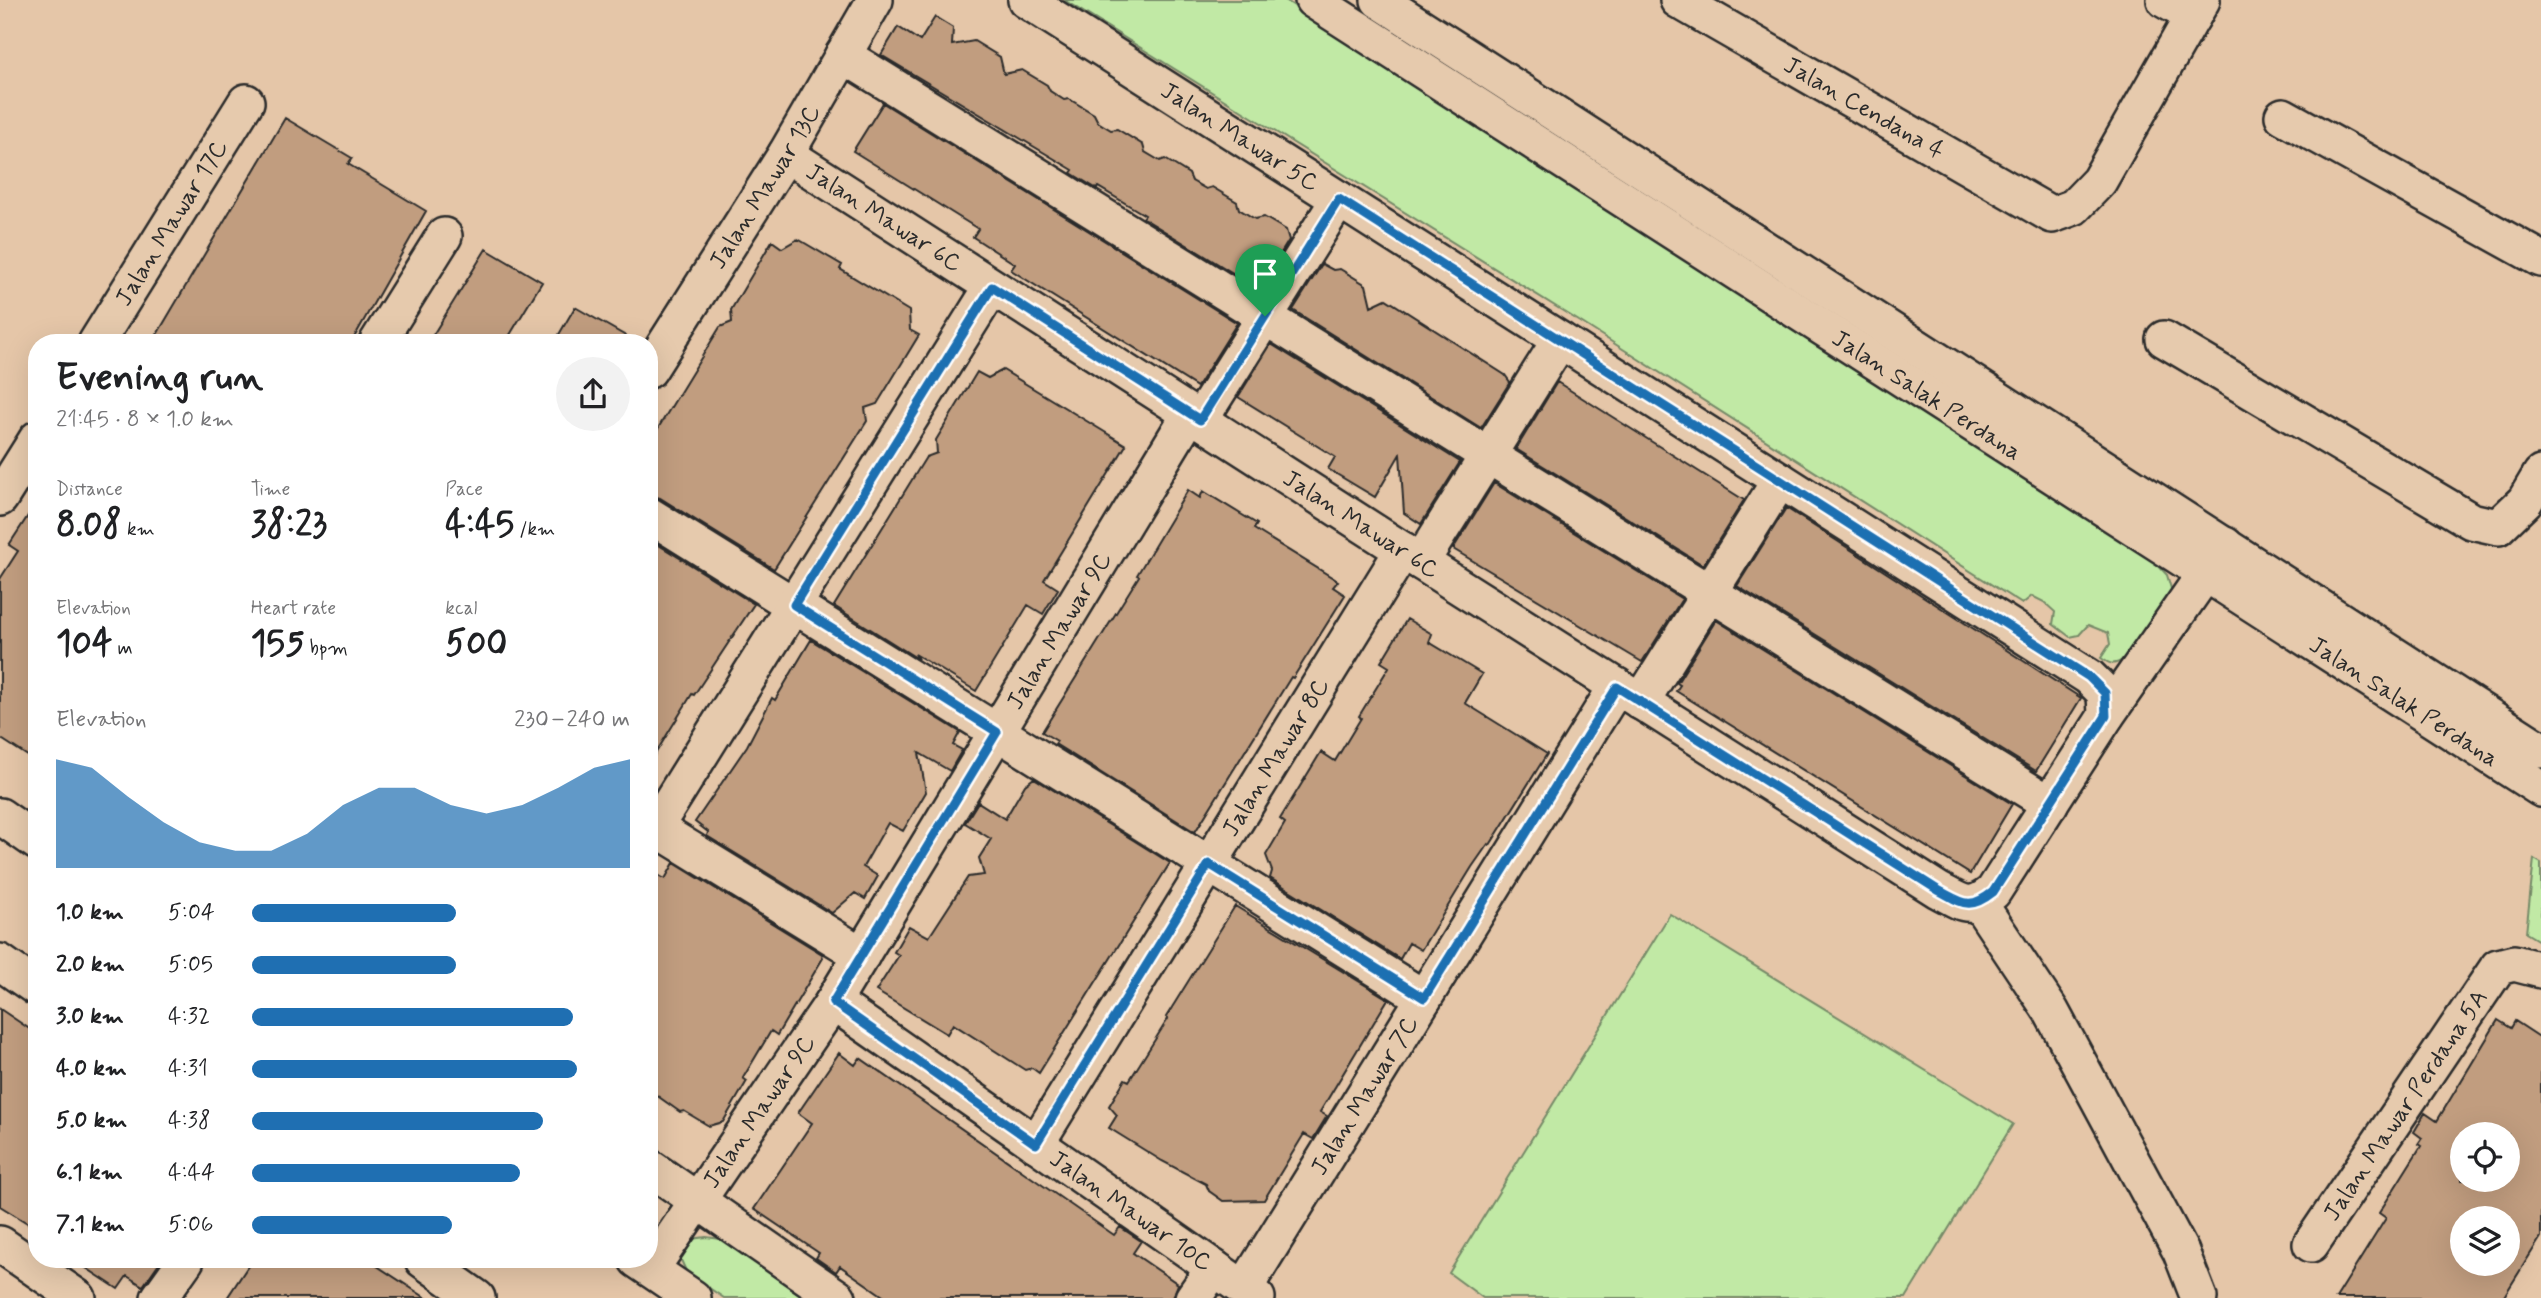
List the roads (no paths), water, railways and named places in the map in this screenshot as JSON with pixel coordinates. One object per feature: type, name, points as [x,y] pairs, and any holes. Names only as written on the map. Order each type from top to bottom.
[{"type":"street","name":"Jalan Mawar 13C","points":[[658,356],[786,154],[875,0]]},
{"type":"street","name":"Jalan Mawar 5C","points":[[1026,0],[2089,677],[2105,693],[2106,716]]},
{"type":"street","name":"Jalan Salak Perdana","points":[[1314,0],[2541,789]]},
{"type":"street","name":"Jalan Salak Perdana","points":[[1379,0],[2541,750]]},
{"type":"street","name":"Jalan Cendana 4","points":[[1678,0],[1725,12],[2052,215],[2074,207],[2099,181],[2187,5]]},
{"type":"street","points":[[843,55],[2050,804]]},
{"type":"street","name":"Jalan Mawar 17C","points":[[102,334],[246,102]]},
{"type":"street","points":[[2283,116],[2541,259]]},
{"type":"street","name":"Jalan Mawar 6C","points":[[786,154],[1938,890],[1963,903],[1979,903]]},
{"type":"street","name":"Jalan Mawar 9C","points":[[658,1248],[698,1201],[833,1002],[997,732],[1195,417],[1265,316],[1339,199]]},
{"type":"street","points":[[383,334],[444,236]]},
{"type":"street","points":[[658,818],[992,287]]},
{"type":"street","points":[[2164,339],[2471,521],[2498,527],[2525,500],[2541,474]]},
{"type":"street","name":"Jalan Mawar 8C","points":[[1036,1144],[1209,864],[1412,556],[1488,455],[1560,340]]},
{"type":"street","points":[[0,498],[28,453]]},
{"type":"street","name":"Jalan Mawar 7C","points":[[1250,1293],[1424,998],[1629,694],[1709,592],[1780,480]]},
{"type":"street","points":[[658,520],[1424,998]]},
{"type":"street","points":[[2199,1298],[2181,1252],[2051,1011],[1979,903],[1993,892],[2106,716],[2225,545]]},
{"type":"street","points":[[0,816],[28,836]]},
{"type":"street","points":[[658,833],[862,955]]},
{"type":"street","points":[[0,962],[28,982]]},
{"type":"street","name":"Jalan Mawar Perdana 5A","points":[[2311,1244],[2498,967],[2514,962],[2541,970]]},
{"type":"street","name":"Jalan Mawar 10C","points":[[833,1002],[1250,1293]]},
{"type":"street","points":[[658,1173],[838,1298]]},
{"type":"street","points":[[0,1244],[28,1263]]},
{"type":"street","points":[[35,1268],[78,1298]]},
{"type":"street","points":[[159,1298],[180,1268]]},
{"type":"street","points":[[434,1268],[477,1298]]},
{"type":"street","points":[[650,1268],[693,1298]]},
{"type":"street","points":[[1194,1298],[1214,1268]]}]
